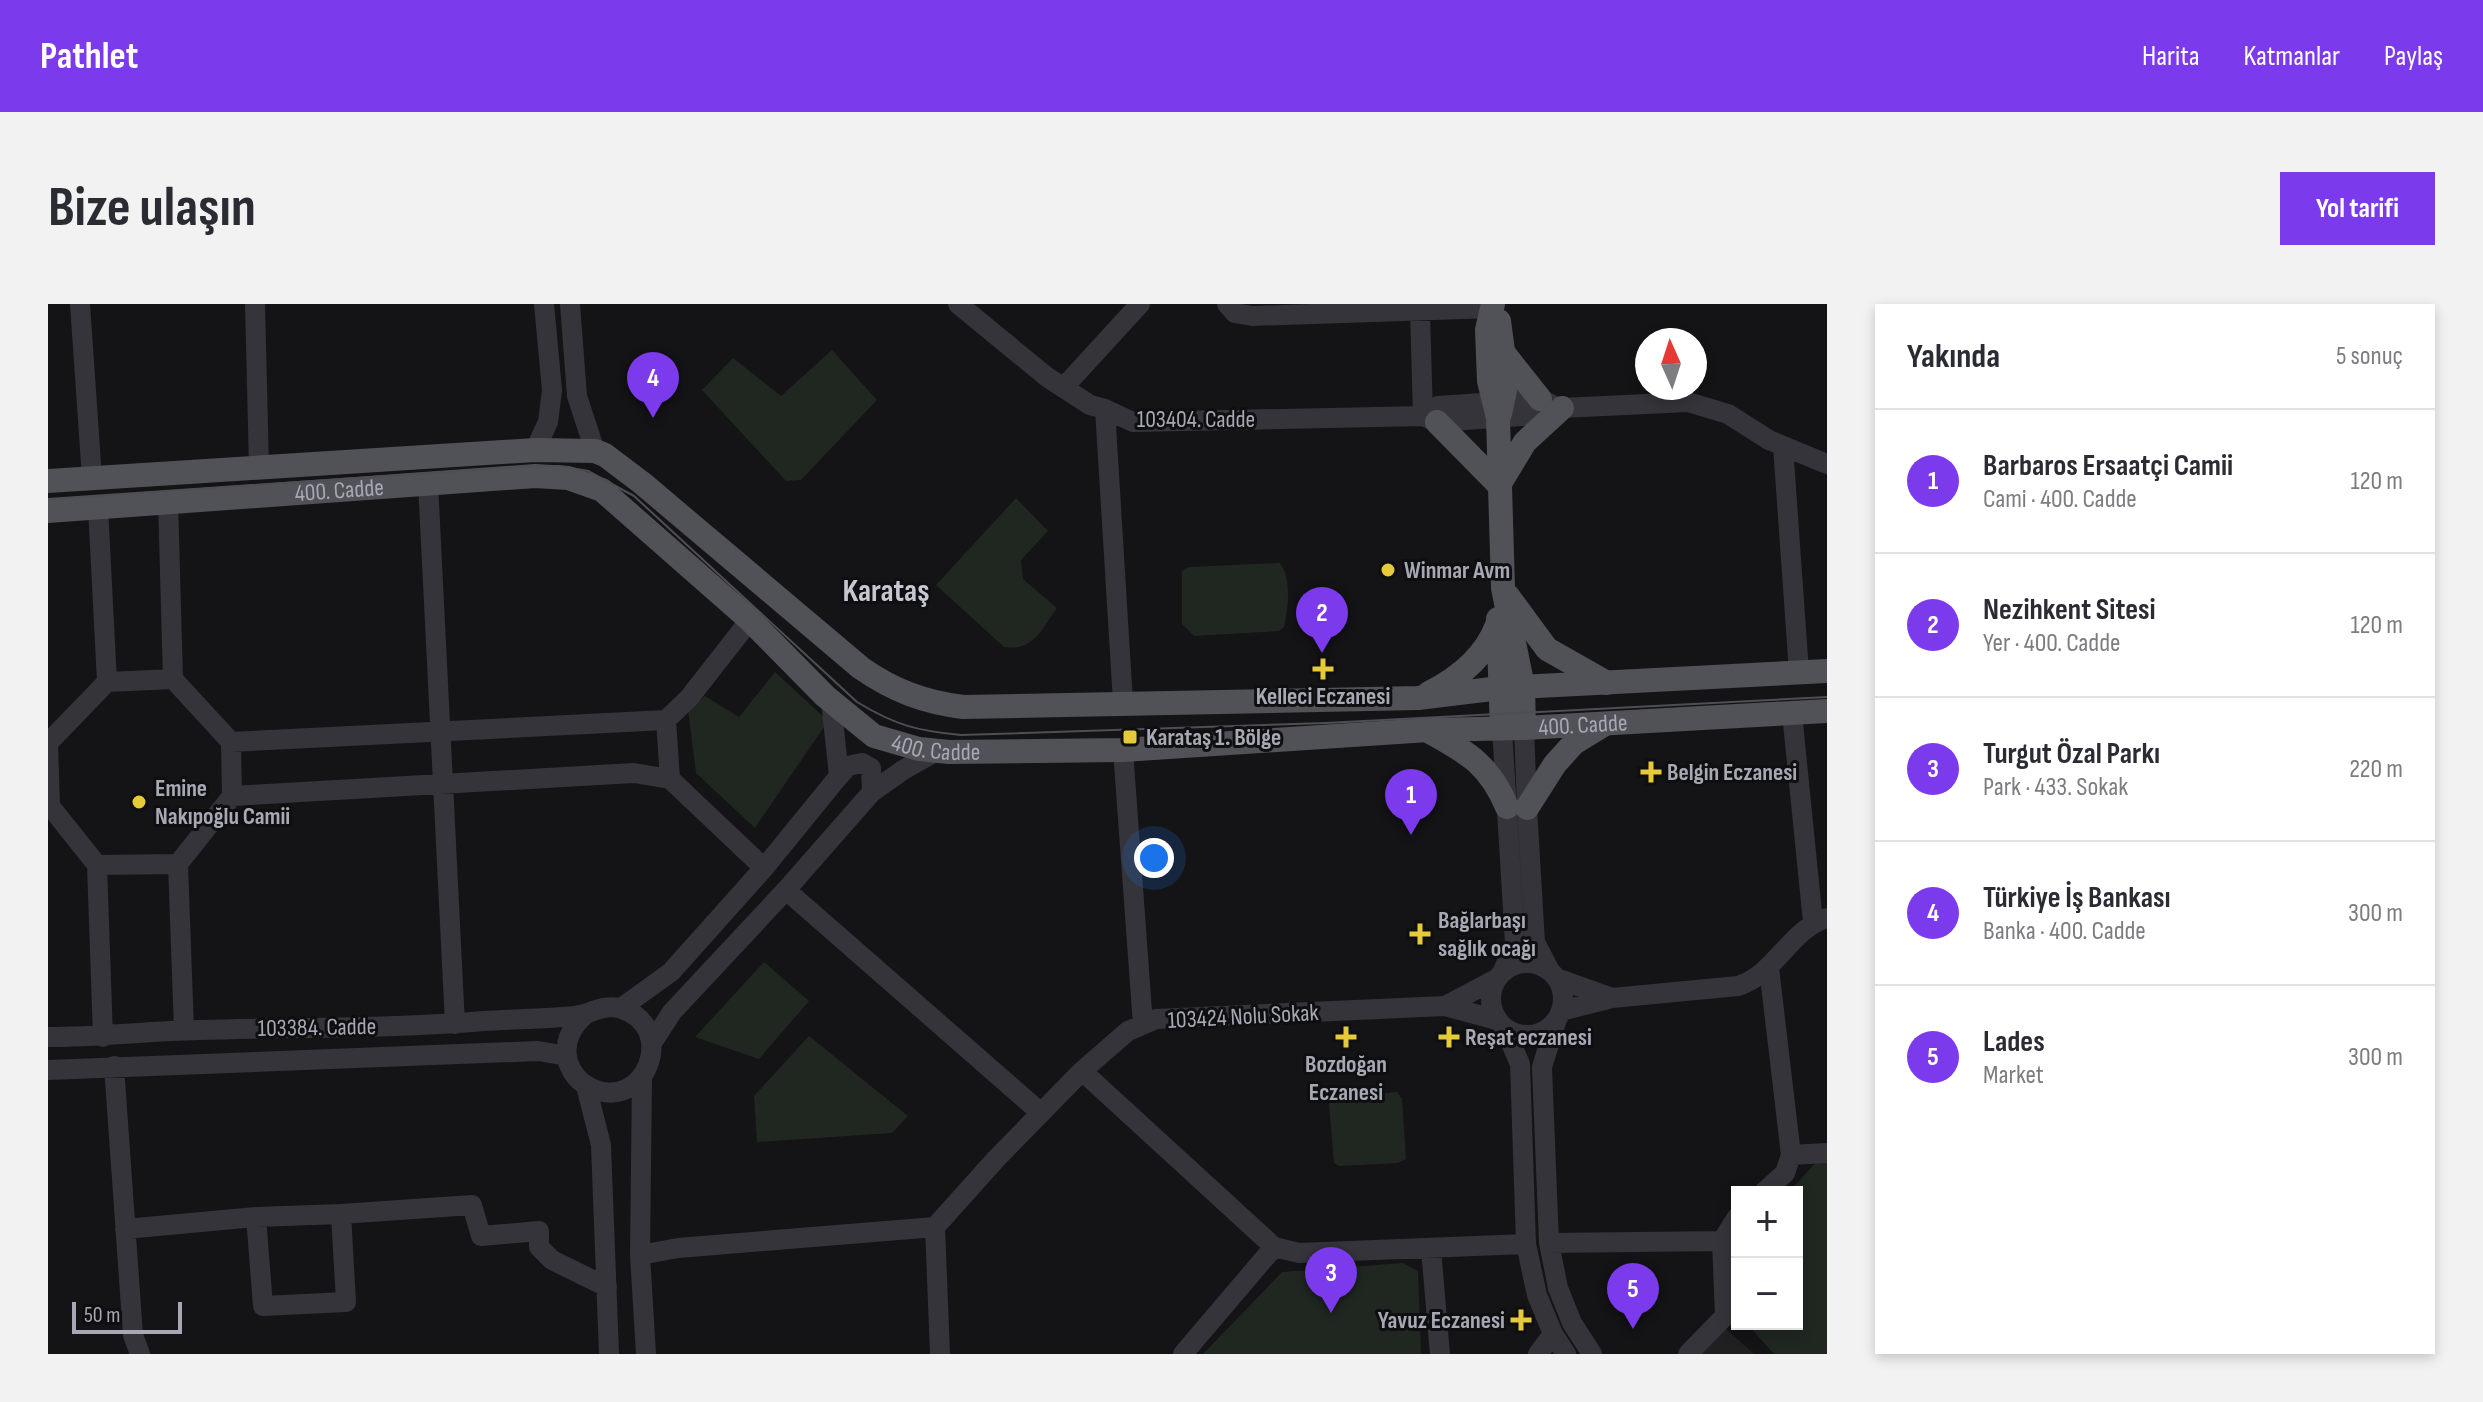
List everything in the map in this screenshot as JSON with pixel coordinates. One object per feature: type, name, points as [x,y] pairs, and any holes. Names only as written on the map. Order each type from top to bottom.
[{"type":"main road","points":[[1493,306],[1502,328],[1506,356],[1507,381],[1499,408],[1499,485],[1513,728]]},
{"type":"main road","points":[[1493,306],[1487,330],[1489,381],[1499,408]]},
{"type":"main road","points":[[1499,485],[1551,404],[1506,356]]},
{"type":"main road","points":[[1430,419],[1499,485]]},
{"type":"main road","name":"400. Cadde","points":[[48,481],[535,450],[595,451],[642,483],[861,668],[886,685],[933,703],[963,707],[1418,698],[1512,687],[1827,671]]},
{"type":"main road","name":"400. Cadde","points":[[48,511],[535,476],[568,478],[602,490],[750,620],[831,701],[874,736],[919,749],[1123,750],[1428,730],[1827,711]]},
{"type":"main road","points":[[1418,698],[1454,678],[1490,643],[1498,623],[1503,588]]},
{"type":"main road","points":[[1503,588],[1547,649],[1610,684]]},
{"type":"main road","points":[[1498,623],[1512,687]]},
{"type":"main road","points":[[1428,730],[1480,763],[1517,808],[1574,743],[1609,722]]},
{"type":"street","points":[[80,304],[92,478]]},
{"type":"street","points":[[255,304],[259,467]]},
{"type":"street","points":[[535,450],[548,422],[552,390],[544,304]]},
{"type":"street","points":[[570,304],[577,396],[595,451]]},
{"type":"street","name":"103404. Cadde","points":[[958,304],[1063,388],[1090,405],[1133,422],[1430,419],[1499,408],[1538,415],[1551,404],[1688,402],[1728,414],[1769,440],[1827,464]]},
{"type":"street","points":[[1063,388],[1139,304]]},
{"type":"street","points":[[1227,304],[1235,313],[1252,316],[1493,306]]},
{"type":"street","points":[[1420,311],[1430,419]]},
{"type":"street","points":[[1105,409],[1123,702]]},
{"type":"street","points":[[1783,446],[1799,672]]},
{"type":"street","points":[[428,483],[455,1024]]},
{"type":"street","points":[[168,501],[173,679],[231,742],[232,796],[178,864],[184,1030]]},
{"type":"street","points":[[98,507],[107,682]]},
{"type":"street","points":[[231,742],[666,720],[689,698],[750,620]]},
{"type":"street","points":[[103,1037],[97,865],[49,806],[48,743],[107,682],[173,679]]},
{"type":"street","points":[[831,701],[839,776]]},
{"type":"street","points":[[1500,1023],[1519,1034],[1536,1034],[1552,1026],[1559,1015],[1612,998],[1738,986],[1752,981],[1769,968],[1820,920],[1792,713]]},
{"type":"street","points":[[666,720],[670,779]]},
{"type":"street","points":[[1513,728],[1517,808],[1515,943],[1493,987],[1491,1004],[1520,1064],[1526,1244],[1537,1295],[1553,1334],[1566,1354]]},
{"type":"street","points":[[1123,750],[1143,1025]]},
{"type":"street","points":[[652,1043],[672,1012],[872,792],[937,751]]},
{"type":"street","points":[[621,1008],[671,972],[764,868],[848,766],[862,763],[871,768],[872,792]]},
{"type":"street","points":[[232,796],[634,773],[670,779],[764,868]]},
{"type":"street","points":[[1517,808],[1535,942],[1563,994],[1542,1067],[1549,1243],[1558,1288],[1572,1323],[1592,1354]]},
{"type":"street","points":[[97,865],[178,864]]},
{"type":"street","points":[[786,890],[1041,1113]]},
{"type":"street","points":[[1499,976],[1517,964],[1535,964],[1553,975],[1612,998]]},
{"type":"street","points":[[1769,968],[1791,1155],[1785,1173],[1771,1186]]},
{"type":"street","name":"103424 Nolu Sokak","points":[[1445,1006],[1499,976]]},
{"type":"street","name":"103424 Nolu Sokak","points":[[935,1227],[1082,1071],[1128,1031],[1156,1019],[1445,1006],[1500,1023]]},
{"type":"street","points":[[642,1077],[621,1091],[597,1091],[586,1086],[570,1068],[567,1056],[570,1032],[586,1014],[609,1007],[621,1008],[641,1021],[652,1043],[652,1055],[642,1077],[640,1255],[646,1354]]},
{"type":"street","name":"103384. Cadde","points":[[48,1037],[103,1037],[184,1030],[455,1024],[586,1014]]},
{"type":"street","points":[[48,1070],[538,1051],[567,1056]]},
{"type":"street","points":[[114,1066],[133,1335],[140,1354]]},
{"type":"street","points":[[1082,1071],[1274,1247],[1299,1253],[1526,1244]]},
{"type":"street","points":[[586,1086],[601,1145],[609,1354]]},
{"type":"street","points":[[1791,1155],[1827,1153]]},
{"type":"street","points":[[125,1229],[256,1217],[472,1205],[481,1236],[539,1231],[539,1247],[552,1260],[607,1287]]},
{"type":"street","points":[[256,1217],[263,1306],[346,1302],[341,1214]]},
{"type":"street","points":[[640,1255],[678,1248],[935,1227],[940,1354]]},
{"type":"street","points":[[1688,1354],[1725,1316],[1722,1241],[1731,1227]]},
{"type":"street","points":[[1549,1243],[1722,1241]]},
{"type":"street","points":[[1183,1354],[1274,1247]]},
{"type":"street","points":[[1431,1249],[1440,1354]]},
{"type":"street","points":[[1538,1354],[1553,1334]]},
{"type":"shaded area","points":[[832,350],[877,400],[801,480],[786,481],[702,390],[733,358],[781,396]]},
{"type":"shaded area","points":[[1016,498],[1048,531],[1021,560],[1023,579],[1057,608],[1036,637],[1014,648],[1004,647],[936,585]]},
{"type":"shaded area","points":[[1280,563],[1288,594],[1284,627],[1279,631],[1194,636],[1182,624],[1182,571],[1188,567]]},
{"type":"shaded area","points":[[775,672],[828,721],[755,828],[696,773],[688,710],[705,696],[739,717]]},
{"type":"shaded area","points":[[764,962],[809,1001],[759,1059],[695,1037]]},
{"type":"shaded area","points":[[809,1036],[908,1116],[892,1133],[757,1142],[754,1096]]},
{"type":"shaded area","points":[[1397,1092],[1402,1099],[1406,1159],[1398,1163],[1339,1166],[1334,1163],[1329,1104],[1332,1099]]},
{"type":"shaded area","points":[[1818,1160],[1827,1160],[1827,1354],[1774,1354],[1752,1330],[1803,1330],[1803,1186],[1794,1186]]},
{"type":"shaded area","points":[[1403,1263],[1418,1271],[1421,1354],[1203,1354],[1282,1272]]},
{"type":"shaded area","points":[[1724,1327],[1754,1354],[1697,1354]]},
{"type":"tram line","points":[[48,499],[532,466],[560,466],[588,471],[634,496],[857,702],[883,716],[919,729],[961,735],[1326,723],[1827,697]]},
{"type":"place","name":"Türkiye İş Bankası","points":[[653,418]]},
{"type":"place","name":"Winmar Avm","points":[[1388,570]]},
{"type":"place","name":"Nezihkent Sitesi","points":[[1322,653]]},
{"type":"place","name":"Kelleci Eczanesi","points":[[1323,669]]},
{"type":"place","name":"Karataş 1. Bölge","points":[[1130,737]]},
{"type":"place","name":"Belgin Eczanesi","points":[[1651,772]]},
{"type":"place","name":"Emine Nakıpoğlu Camii","points":[[139,802]]},
{"type":"place","name":"Barbaros Ersaatçi Camii","points":[[1411,835]]},
{"type":"place","name":"Bağlarbaşı sağlık ocağı","points":[[1420,934]]},
{"type":"place","name":"Bozdoğan Eczanesi","points":[[1346,1037]]},
{"type":"place","name":"Reşat eczanesi","points":[[1449,1037]]},
{"type":"place","name":"Turgut Özal Parkı","points":[[1331,1313]]},
{"type":"place","name":"Yavuz Eczanesi","points":[[1521,1320]]},
{"type":"place","name":"Lades","points":[[1633,1329]]},
{"type":"district","name":"Karataş","points":[[886,590]]}]
